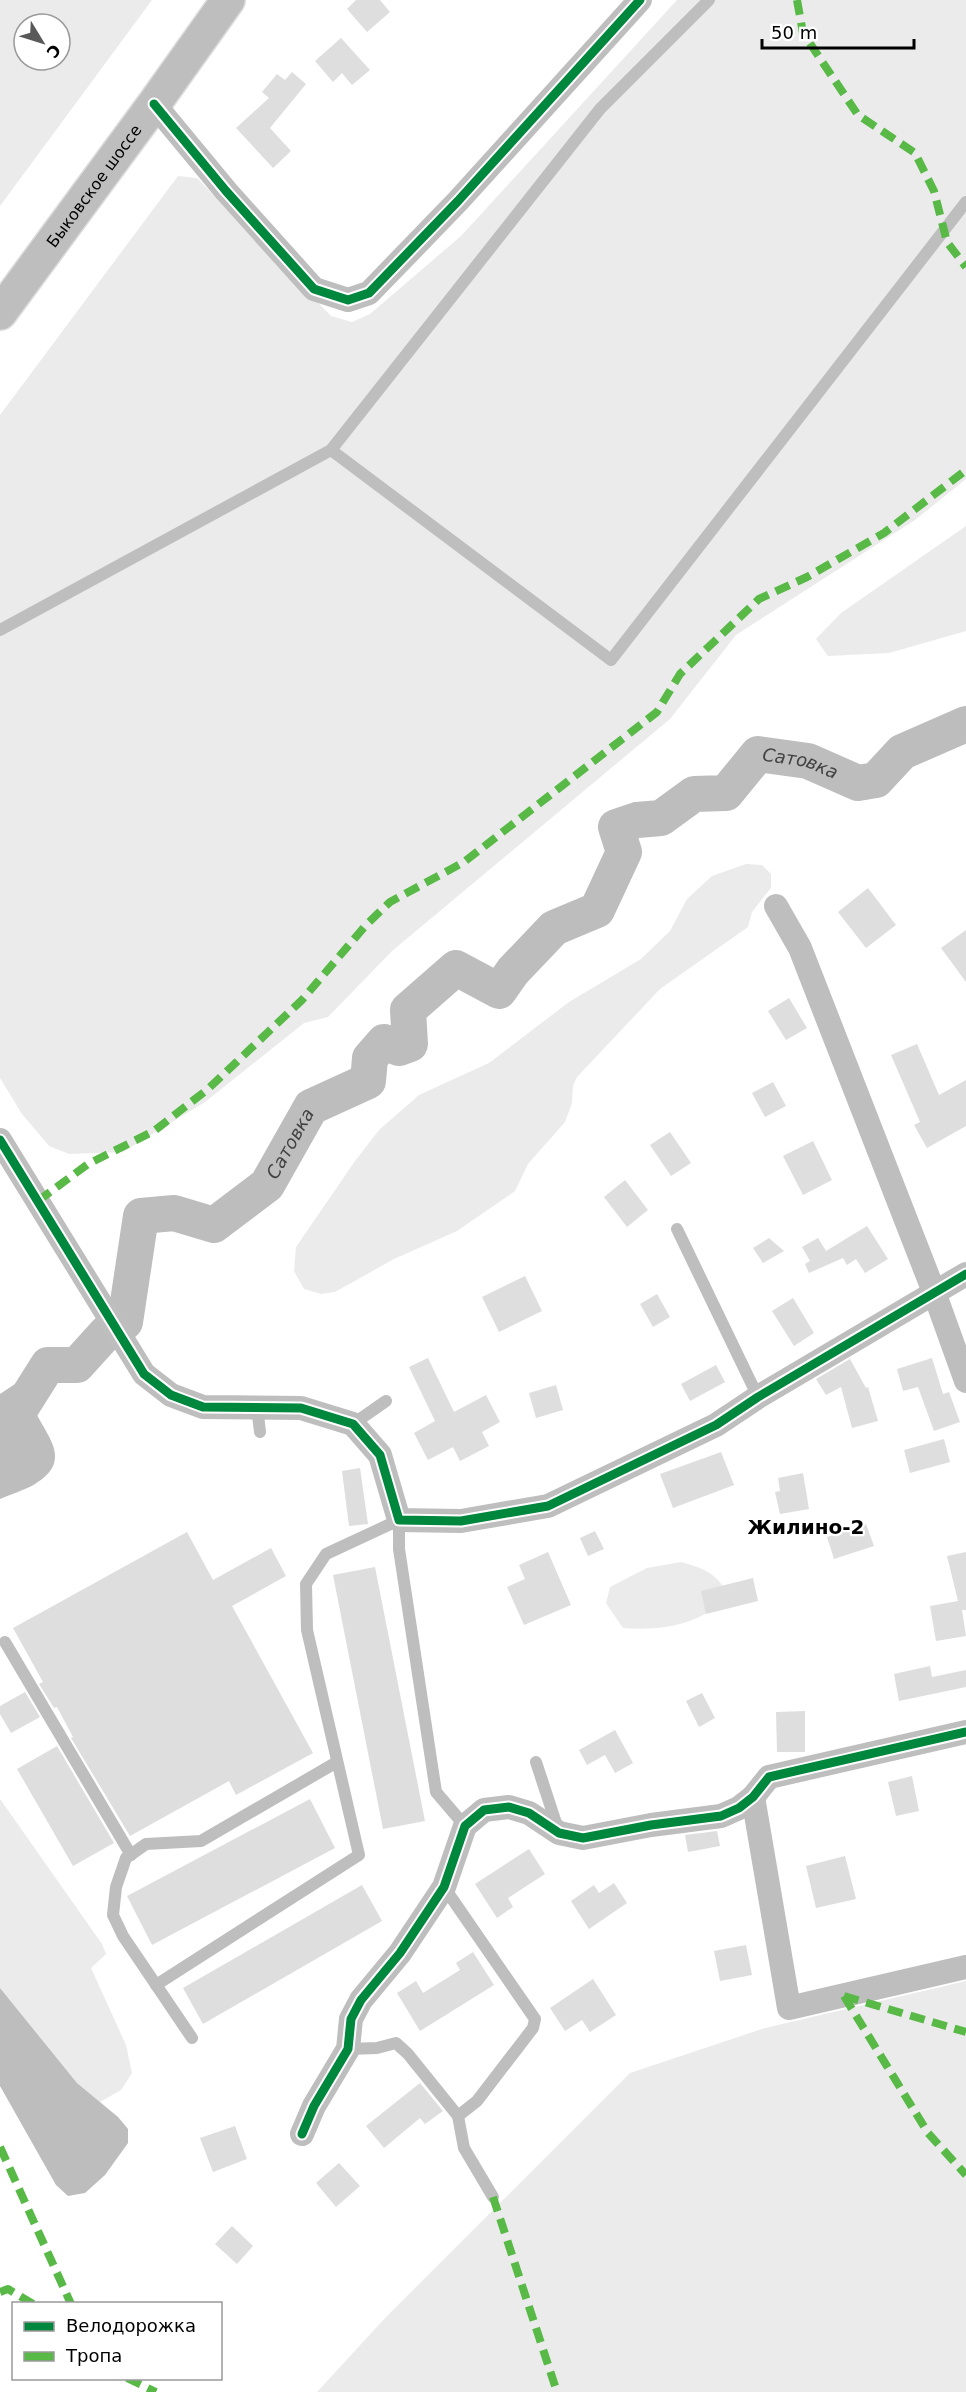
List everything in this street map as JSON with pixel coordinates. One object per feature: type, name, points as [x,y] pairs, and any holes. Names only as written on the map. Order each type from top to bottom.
[{"type":"main road","name":"Быковское шоссе","points":[[0,313],[228,0]]},
{"type":"street","points":[[154,104],[226,191],[314,289],[348,300],[369,293],[450,210],[640,0]]},
{"type":"street","points":[[776,906],[800,948],[934,1292],[966,1381]]},
{"type":"street","points":[[0,1140],[144,1374],[171,1395],[203,1407],[301,1408],[354,1424],[380,1455],[399,1520],[436,1528],[461,1521],[548,1506],[716,1425],[758,1397],[966,1274]]},
{"type":"street","points":[[302,2134],[314,2106],[348,2049],[351,2019],[361,2000],[400,1953],[444,1887],[465,1826],[484,1809],[509,1807],[529,1813],[559,1833],[583,1838],[651,1825],[721,1816],[739,1808],[753,1797],[769,1777],[966,1732]]},
{"type":"street","points":[[753,1797],[789,2008],[966,1967]]},
{"type":"lane","points":[[0,630],[331,450],[600,109],[709,0]]},
{"type":"lane","points":[[331,450],[611,660],[966,202]]},
{"type":"lane","points":[[677,1229],[758,1397]]},
{"type":"lane","points":[[354,1424],[386,1401]]},
{"type":"lane","points":[[256,1407],[260,1432]]},
{"type":"lane","points":[[156,1985],[358,1855],[307,1630],[306,1584],[326,1554],[399,1520],[399,1549],[436,1792],[465,1826]]},
{"type":"lane","points":[[5,1642],[131,1855]]},
{"type":"lane","points":[[192,2038],[123,1936],[113,1915],[116,1887],[126,1858],[146,1844],[201,1841],[337,1762]]},
{"type":"lane","points":[[536,1762],[559,1833]]},
{"type":"lane","points":[[444,1887],[535,2019],[533,2028],[477,2101],[458,2116]]},
{"type":"lane","points":[[348,2049],[377,2048],[396,2043],[408,2054],[458,2116],[464,2148],[493,2197]]},
{"type":"shaded area","points":[[0,0],[152,0],[0,206]]},
{"type":"shaded area","points":[[677,0],[966,0],[966,479],[915,520],[736,635],[670,719],[392,951],[328,1017],[304,1023],[205,1102],[123,1152],[69,1154],[49,1146],[22,1114],[0,1078],[0,415],[178,176],[197,178],[331,316],[352,322],[370,314],[461,236]]},
{"type":"shaded area","points":[[966,526],[966,631],[889,653],[828,656],[816,639],[841,613]]},
{"type":"shaded area","points":[[746,864],[762,865],[771,874],[771,888],[752,912],[748,927],[660,989],[577,1077],[573,1086],[572,1103],[565,1122],[528,1164],[515,1191],[457,1231],[394,1259],[335,1292],[321,1294],[304,1289],[294,1271],[296,1247],[379,1130],[419,1095],[489,1063],[569,1002],[641,959],[670,931],[687,899],[712,876]]},
{"type":"shaded area","points":[[21,1380],[28,1383],[34,1408],[51,1440],[55,1458],[53,1467],[35,1484],[0,1499],[0,1394]]},
{"type":"shaded area","points":[[681,1562],[706,1571],[725,1589],[711,1609],[696,1619],[675,1625],[643,1629],[623,1628],[606,1603],[610,1587],[647,1568]]},
{"type":"shaded area","points":[[0,1799],[102,1944],[106,1954],[91,1968],[126,2045],[132,2073],[121,2090],[100,2102],[77,2083],[0,1988]]},
{"type":"shaded area","points":[[966,1981],[966,2392],[317,2392],[386,2317],[630,2073],[765,2028]]},
{"type":"shaded area","points":[[0,1988],[77,2083],[118,2117],[128,2129],[128,2143],[105,2175],[85,2193],[68,2196],[56,2185],[0,2086]]},
{"type":"building","points":[[356,0],[380,0],[390,12],[367,32],[347,9]]},
{"type":"building","points":[[341,38],[370,70],[352,85],[342,73],[333,82],[315,61]]},
{"type":"building","points":[[292,72],[306,84],[270,128],[291,151],[273,168],[236,128],[269,98],[262,92],[277,74],[285,80]]},
{"type":"building","points":[[868,888],[896,925],[866,948],[838,912]]},
{"type":"building","points":[[966,930],[966,982],[941,948]]},
{"type":"building","points":[[789,998],[807,1028],[786,1040],[768,1011]]},
{"type":"building","points":[[917,1044],[939,1095],[966,1080],[966,1126],[927,1148],[914,1125],[920,1122],[891,1055]]},
{"type":"building","points":[[773,1082],[786,1106],[765,1117],[752,1093]]},
{"type":"building","points":[[670,1132],[691,1163],[671,1176],[650,1145]]},
{"type":"building","points":[[813,1141],[832,1180],[803,1195],[783,1156]]},
{"type":"building","points":[[625,1180],[648,1210],[627,1227],[604,1197]]},
{"type":"building","points":[[867,1226],[888,1259],[865,1273],[856,1259],[847,1265],[843,1258],[809,1273],[805,1264],[810,1261],[802,1247],[818,1238],[826,1251]]},
{"type":"building","points":[[769,1238],[784,1251],[763,1263],[753,1248]]},
{"type":"building","points":[[525,1276],[542,1311],[499,1332],[482,1297]]},
{"type":"building","points":[[657,1294],[670,1317],[653,1327],[640,1304]]},
{"type":"building","points":[[793,1298],[814,1333],[794,1346],[772,1311]]},
{"type":"building","points":[[428,1358],[454,1412],[486,1395],[500,1422],[482,1432],[489,1446],[460,1461],[453,1447],[428,1460],[414,1433],[435,1421],[409,1367]]},
{"type":"building","points":[[932,1358],[943,1394],[949,1392],[960,1422],[934,1431],[918,1387],[903,1391],[897,1369]]},
{"type":"building","points":[[850,1359],[866,1388],[868,1387],[878,1421],[852,1428],[841,1387],[826,1395],[816,1379]]},
{"type":"building","points":[[716,1365],[725,1382],[690,1401],[681,1384]]},
{"type":"building","points":[[556,1385],[563,1410],[536,1418],[529,1393]]},
{"type":"building","points":[[944,1439],[950,1462],[910,1473],[904,1450]]},
{"type":"building","points":[[721,1452],[734,1485],[673,1508],[660,1474]]},
{"type":"building","points":[[360,1468],[368,1524],[349,1526],[342,1471]]},
{"type":"building","points":[[803,1473],[809,1509],[780,1514],[775,1492],[780,1491],[778,1478]]},
{"type":"building","points":[[866,1524],[874,1546],[834,1559],[827,1537]]},
{"type":"building","points":[[595,1531],[604,1549],[588,1556],[580,1538]]},
{"type":"building","points":[[187,1532],[213,1580],[271,1548],[286,1576],[232,1606],[313,1753],[236,1795],[229,1781],[130,1836],[71,1738],[73,1737],[57,1707],[54,1708],[39,1684],[43,1682],[13,1628]]},
{"type":"building","points":[[548,1552],[571,1605],[524,1625],[507,1587],[525,1579],[519,1565]]},
{"type":"building","points":[[966,1552],[966,1610],[962,1610],[966,1636],[936,1641],[930,1606],[958,1601],[947,1556]]},
{"type":"building","points":[[375,1567],[425,1821],[383,1829],[333,1575]]},
{"type":"building","points":[[753,1578],[758,1601],[706,1614],[701,1591]]},
{"type":"building","points":[[930,1666],[932,1677],[966,1670],[966,1687],[899,1701],[894,1674]]},
{"type":"building","points":[[25,1692],[40,1717],[11,1733],[0,1714],[0,1706]]},
{"type":"building","points":[[702,1693],[715,1718],[699,1727],[686,1701]]},
{"type":"building","points":[[805,1711],[805,1752],[777,1752],[776,1712]]},
{"type":"building","points":[[615,1730],[633,1763],[615,1773],[605,1755],[587,1765],[579,1750]]},
{"type":"building","points":[[57,1746],[114,1843],[73,1866],[17,1769]]},
{"type":"building","points":[[912,1776],[919,1811],[896,1816],[888,1782]]},
{"type":"building","points":[[310,1799],[335,1848],[152,1945],[127,1896]]},
{"type":"building","points":[[717,1831],[720,1846],[688,1852],[685,1835]]},
{"type":"building","points":[[529,1849],[545,1874],[508,1898],[513,1907],[497,1918],[475,1884]]},
{"type":"building","points":[[845,1856],[856,1899],[816,1908],[806,1866]]},
{"type":"building","points":[[614,1883],[627,1903],[589,1929],[571,1901],[594,1885],[599,1893]]},
{"type":"building","points":[[362,1885],[382,1921],[203,2024],[183,1988]]},
{"type":"building","points":[[746,1945],[752,1975],[720,1981],[714,1951]]},
{"type":"building","points":[[473,1952],[494,1985],[420,2031],[397,1993],[416,1981],[423,1993],[460,1970],[456,1963]]},
{"type":"building","points":[[593,1979],[616,2015],[590,2032],[582,2020],[565,2031],[550,2008]]},
{"type":"building","points":[[420,2083],[443,2111],[425,2124],[420,2118],[384,2148],[366,2126]]},
{"type":"building","points":[[235,2126],[247,2159],[213,2172],[200,2138]]},
{"type":"building","points":[[339,2163],[360,2186],[336,2207],[316,2183]]},
{"type":"building","points":[[232,2226],[253,2246],[237,2264],[215,2244]]},
{"type":"waterway","name":"Сатовка","points":[[125,1322],[141,1216],[174,1213],[214,1225],[267,1185],[311,1107],[368,1081],[370,1058],[384,1042],[399,1048],[410,1044],[408,1010],[456,968],[499,991],[513,971],[554,928],[597,910],[624,852],[616,827],[637,820],[661,818],[694,794],[726,793],[758,754],[808,761],[858,783],[876,780],[902,752],[966,724]]},
{"type":"waterway","name":"Сатовка","points":[[0,1428],[19,1411],[48,1365],[77,1365],[106,1333]]},
{"type":"marked path","points":[[797,0],[803,33],[858,115],[915,153],[934,191],[947,242],[966,267]]},
{"type":"marked path","points":[[38,1201],[88,1164],[154,1131],[208,1089],[302,1000],[366,925],[390,902],[464,862],[657,712],[680,674],[759,599],[807,577],[884,533],[966,470]]},
{"type":"marked path","points":[[844,1996],[928,2133],[966,2175]]},
{"type":"marked path","points":[[844,1996],[966,2032]]},
{"type":"marked path","points":[[0,2147],[70,2302]]},
{"type":"marked path","points":[[493,2197],[557,2392]]},
{"type":"marked path","points":[[0,2292],[8,2289],[30,2302]]},
{"type":"marked path","points":[[131,2380],[156,2392]]},
{"type":"cycle path","points":[[154,104],[226,191],[314,289],[348,300],[369,293],[458,201],[640,0]]},
{"type":"cycle path","points":[[0,1140],[144,1374],[171,1395],[203,1407],[301,1408],[353,1424],[380,1455],[399,1520],[461,1521],[548,1506],[716,1425],[758,1397],[966,1274]]},
{"type":"cycle path","points":[[302,2134],[314,2106],[348,2049],[351,2019],[361,2000],[400,1953],[444,1887],[465,1826],[484,1810],[509,1807],[529,1813],[559,1833],[583,1838],[651,1825],[721,1816],[739,1808],[753,1797],[769,1777],[966,1732]]},
{"type":"district","name":"Жилино-2","points":[[806,1527]]}]
